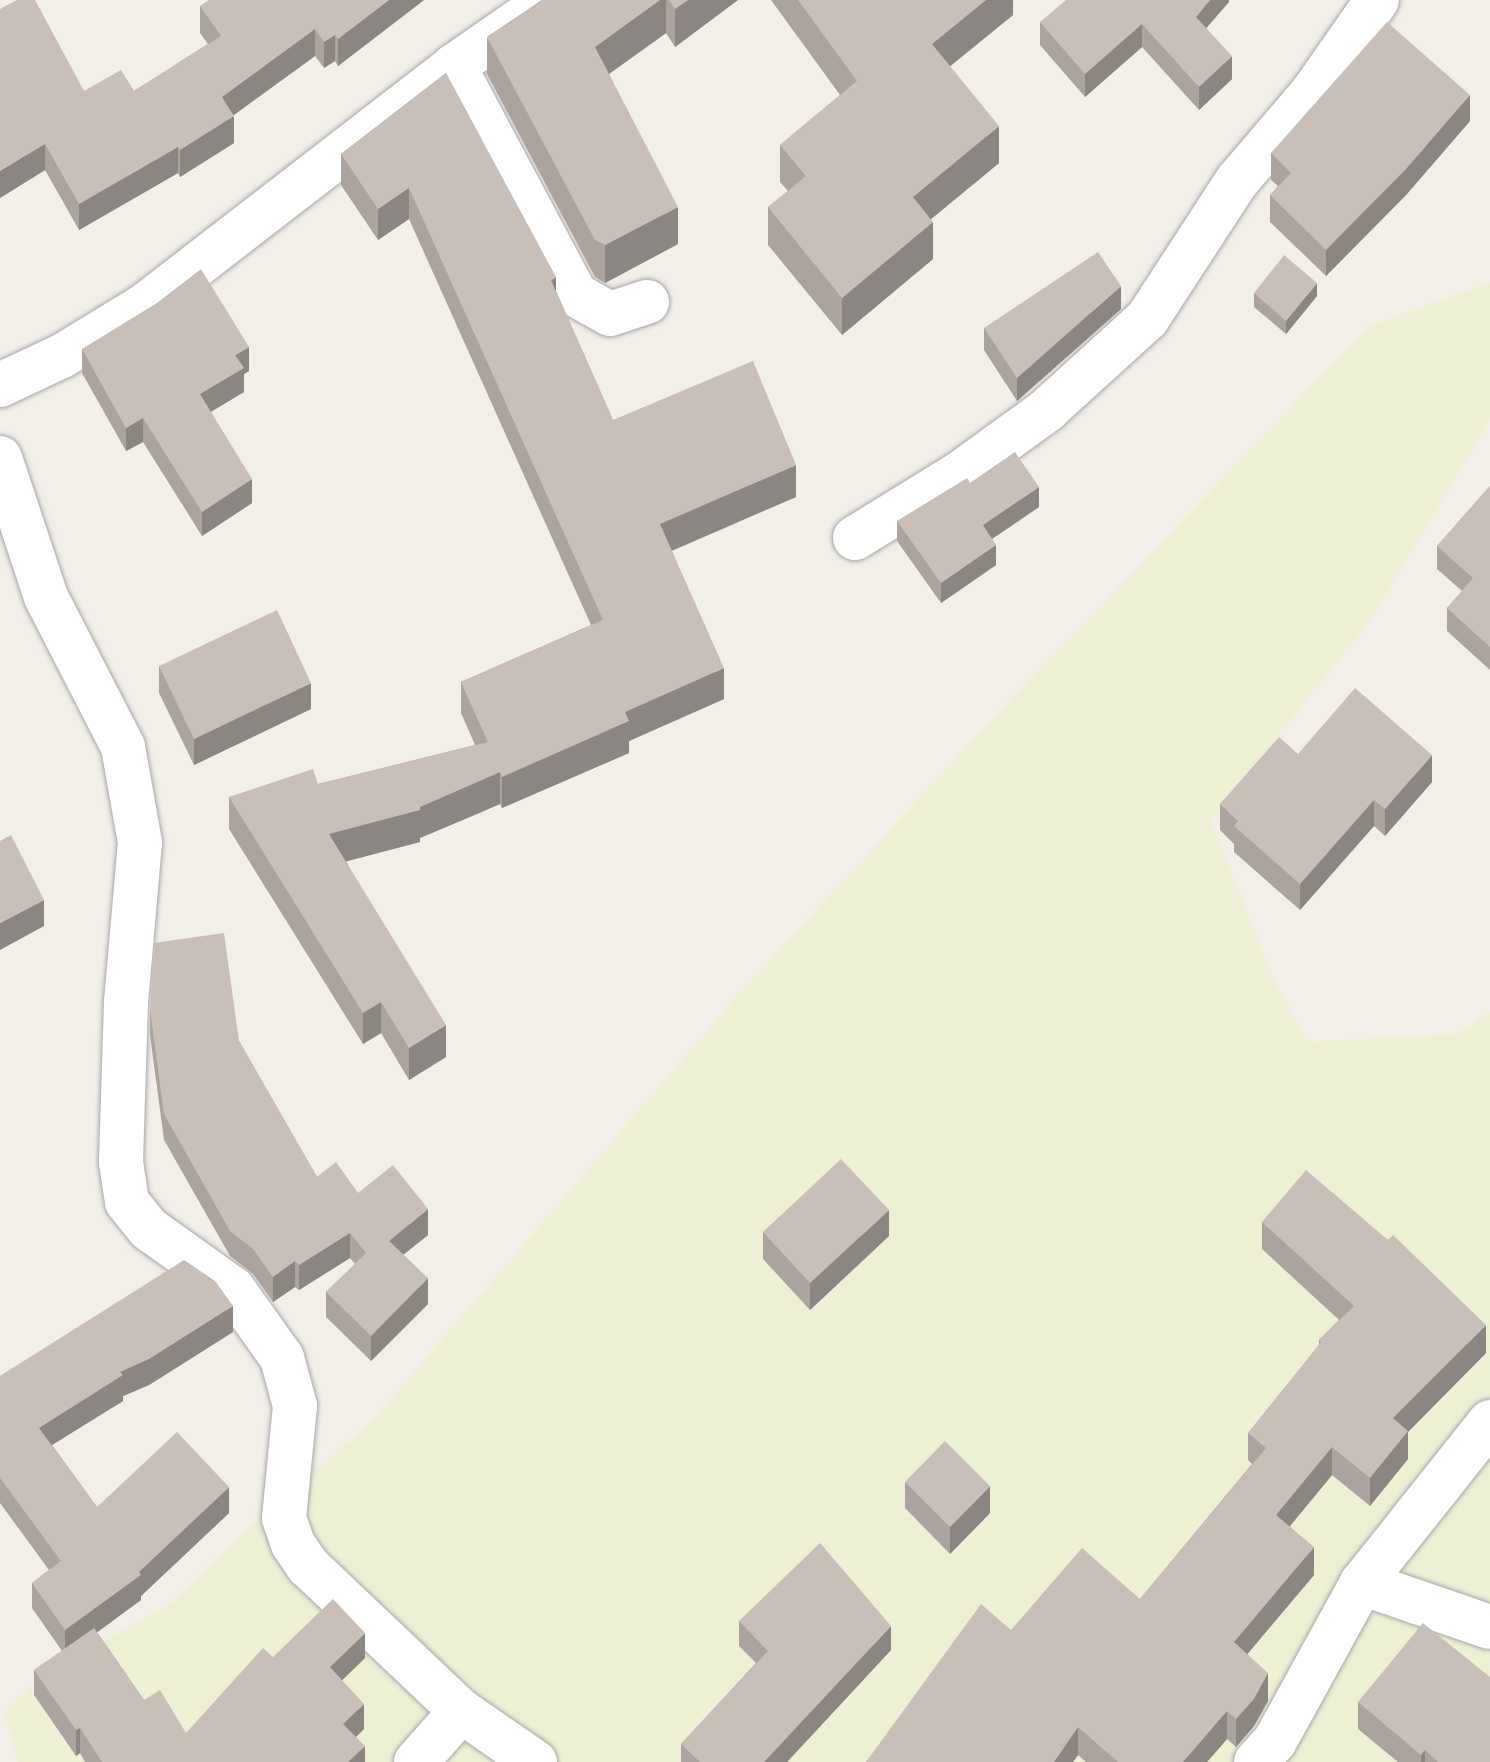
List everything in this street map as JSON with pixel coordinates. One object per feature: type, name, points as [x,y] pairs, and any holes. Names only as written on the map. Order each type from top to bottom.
[{"type":"street","points":[[0,385],[62,356],[144,306],[454,66],[549,0]]},
{"type":"street","points":[[855,538],[959,474],[1047,410],[1147,319],[1237,181],[1312,93],[1377,0]]},
{"type":"street","points":[[454,66],[576,295],[610,314],[647,302]]},
{"type":"street","points":[[0,458],[46,597],[123,747],[140,842],[126,1002],[121,1162],[127,1202],[149,1229],[233,1289],[282,1358],[295,1406],[284,1518],[293,1544],[308,1566],[461,1711],[535,1762]]},
{"type":"street","points":[[1256,1762],[1275,1741],[1362,1583],[1490,1422]]},
{"type":"street","points":[[1362,1583],[1490,1627]]},
{"type":"street","points":[[416,1762],[461,1711]]},
{"type":"green space","points":[[1490,282],[1490,420],[1372,618],[1211,821],[1274,980],[1308,1042],[1461,1033],[1490,1010],[1490,1762],[18,1762],[4,1713],[44,1674],[171,1603],[243,1533],[373,1420],[738,995],[997,714],[1369,326]]},
{"type":"building","points":[[17,0],[35,0],[84,91],[121,70],[134,91],[221,36],[200,6],[209,0],[389,0],[338,39],[335,35],[324,42],[315,29],[222,97],[234,116],[180,150],[178,147],[79,204],[45,144],[0,171],[0,9]]},
{"type":"building","points":[[542,0],[660,0],[595,47],[678,207],[605,245],[595,240],[487,37]]},
{"type":"building","points":[[669,0],[688,0],[675,9]]},
{"type":"building","points":[[798,0],[986,0],[932,44],[999,126],[913,197],[933,222],[842,298],[768,207],[806,176],[780,145],[857,81]]},
{"type":"building","points":[[1066,0],[1210,0],[1196,17],[1232,56],[1199,87],[1142,24],[1085,74],[1040,22]]},
{"type":"building","points":[[1387,22],[1470,95],[1406,169],[1326,250],[1270,195],[1291,173],[1271,153]]},
{"type":"building","points":[[446,73],[556,277],[551,280],[613,420],[753,361],[796,465],[660,524],[724,668],[625,712],[629,721],[502,777],[500,772],[420,807],[420,810],[329,834],[446,1025],[409,1048],[381,1002],[363,1013],[229,797],[313,769],[318,784],[488,742],[461,682],[603,620],[409,188],[378,209],[341,154]]},
{"type":"building","points":[[1098,252],[1121,286],[1017,378],[984,328]]},
{"type":"building","points":[[1284,255],[1317,283],[1286,321],[1254,293]]},
{"type":"building","points":[[201,269],[249,347],[235,355],[244,368],[200,394],[252,479],[202,512],[143,418],[126,428],[82,349],[157,303]]},
{"type":"building","points":[[1015,452],[1039,487],[983,525],[996,545],[941,583],[897,521],[967,478],[970,483]]},
{"type":"building","points":[[1490,486],[1490,647],[1447,608],[1473,578],[1437,546]]},
{"type":"building","points":[[277,610],[311,683],[194,739],[159,666]]},
{"type":"building","points":[[1355,688],[1432,755],[1385,809],[1374,800],[1300,884],[1234,826],[1238,821],[1220,804],[1279,737],[1298,754]]},
{"type":"building","points":[[11,835],[44,900],[0,923],[0,841]]},
{"type":"building","points":[[224,933],[239,1041],[317,1177],[336,1162],[358,1193],[393,1165],[428,1209],[389,1241],[428,1278],[371,1336],[326,1292],[366,1253],[350,1233],[299,1265],[295,1261],[273,1277],[253,1249],[230,1231],[164,1114],[150,1010],[154,943]]},
{"type":"building","points":[[841,1159],[889,1210],[810,1283],[763,1232]]},
{"type":"building","points":[[1306,1170],[1388,1240],[1393,1235],[1486,1325],[1393,1418],[1408,1431],[1370,1478],[1332,1447],[1276,1515],[1314,1547],[1234,1642],[1268,1673],[1254,1699],[1236,1719],[1227,1711],[1183,1762],[1118,1762],[1078,1727],[1054,1762],[866,1762],[981,1604],[1011,1630],[1082,1548],[1140,1599],[1266,1448],[1248,1433],[1321,1342],[1319,1340],[1354,1306],[1262,1222]]},
{"type":"building","points":[[184,1260],[215,1281],[233,1306],[149,1359],[120,1372],[123,1375],[39,1428],[97,1507],[177,1432],[229,1487],[139,1572],[141,1575],[65,1630],[32,1583],[61,1561],[0,1478],[0,1376]]},
{"type":"building","points":[[945,1441],[990,1486],[950,1527],[905,1482]]},
{"type":"building","points":[[820,1543],[891,1626],[764,1762],[700,1762],[681,1744],[768,1651],[739,1621]]},
{"type":"building","points":[[333,1599],[365,1633],[330,1667],[364,1704],[343,1724],[365,1746],[348,1762],[102,1762],[80,1728],[76,1730],[34,1670],[94,1628],[144,1700],[160,1690],[186,1733],[263,1648],[273,1657]]},
{"type":"building","points":[[1423,1623],[1490,1677],[1490,1762],[1438,1762],[1425,1750],[1421,1755],[1358,1702]]}]
